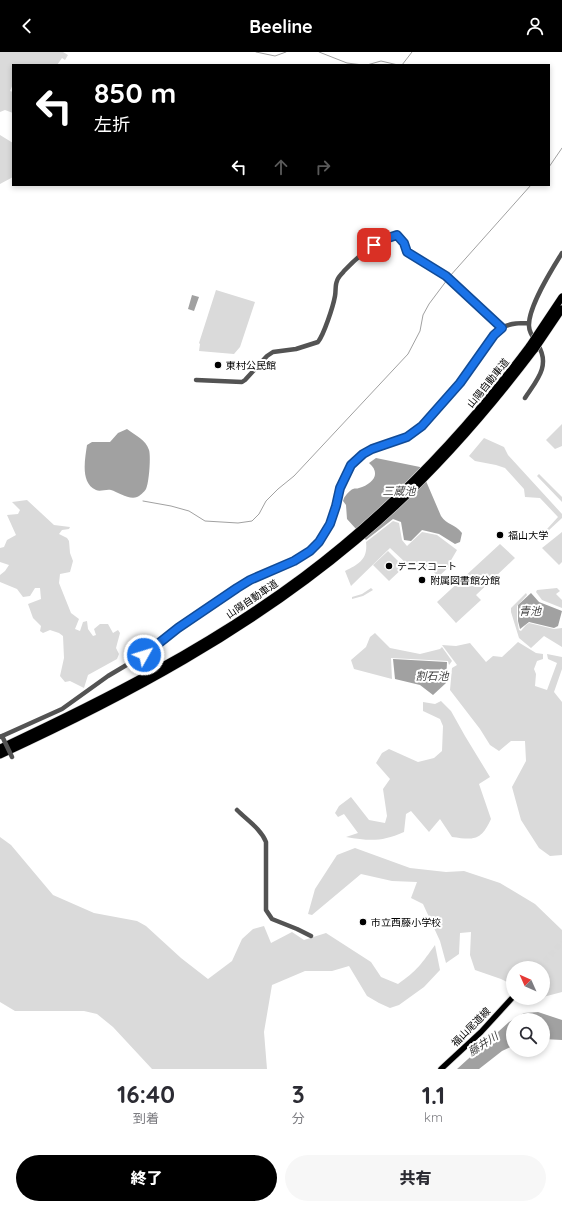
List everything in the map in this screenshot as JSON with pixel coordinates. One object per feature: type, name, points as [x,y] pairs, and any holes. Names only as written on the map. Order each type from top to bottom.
[{"type":"highway","name":"山陽自動車道","points":[[532,347],[562,297]]},
{"type":"highway","name":"山陽自動車道","points":[[0,754],[99,707],[196,654],[280,600],[355,538],[433,466],[562,309]]},
{"type":"highway","name":"山陽自動車道","points":[[0,748],[97,702],[193,649],[277,595],[355,538]]},
{"type":"main road","name":"福山尾道線","points":[[441,1069],[481,1032],[506,1005]]},
{"type":"street","points":[[196,380],[242,382],[267,356],[273,352],[296,349],[318,342],[335,297],[336,282],[339,277],[356,259],[374,245],[382,240],[397,235],[404,243],[407,252],[446,276],[502,328]]},
{"type":"street","points":[[525,398],[540,375],[544,362],[540,349],[531,335],[529,323],[538,295],[562,253]]},
{"type":"street","points":[[12,757],[1,737],[62,709],[108,676],[144,655],[178,628],[237,588],[250,580],[294,561],[310,551],[319,542],[330,524],[340,488],[351,465],[363,454],[372,449],[407,437],[422,426],[460,383],[494,335],[502,328],[514,323],[529,323]]},
{"type":"street","points":[[237,810],[264,836],[266,842],[266,910],[268,915],[272,919],[311,936]]},
{"type":"shaded area","points":[[0,52],[63,52],[68,55],[65,60],[62,58],[58,64],[12,64],[12,86],[10,91],[12,92],[12,113],[5,110],[0,112]]},
{"type":"shaded area","points":[[0,135],[12,142],[12,178],[0,184]]},
{"type":"shaded area","points":[[216,290],[255,302],[240,347],[234,354],[199,351],[199,343]]},
{"type":"shaded area","points":[[562,424],[562,446],[555,449],[546,440]]},
{"type":"shaded area","points":[[484,438],[504,447],[508,455],[562,514],[562,518],[548,531],[547,529],[558,517],[540,498],[525,497],[524,489],[505,468],[475,461],[469,456]]},
{"type":"shaded area","points":[[539,474],[562,497],[562,502],[537,476]]},
{"type":"shaded area","points":[[27,500],[54,525],[70,527],[69,529],[62,530],[59,534],[67,538],[69,541],[70,553],[73,561],[70,572],[60,574],[59,583],[71,613],[79,619],[75,629],[80,631],[83,622],[87,621],[88,629],[93,636],[96,635],[94,629],[100,624],[108,624],[113,633],[118,630],[120,633],[116,648],[119,654],[117,659],[88,675],[84,688],[70,681],[65,682],[60,676],[64,658],[63,636],[50,630],[43,633],[40,631],[41,626],[33,618],[28,604],[41,599],[40,588],[35,588],[30,596],[23,597],[17,589],[0,582],[0,575],[9,565],[0,562],[0,548],[4,547],[7,540],[16,535],[7,515],[18,514],[20,510],[12,502]]},
{"type":"shaded area","points":[[393,521],[399,523],[402,540],[407,546],[422,532],[437,535],[457,550],[450,562],[451,565],[438,577],[428,565],[426,567],[407,564],[390,548],[351,586],[345,571],[362,560],[366,553],[366,542]]},
{"type":"shaded area","points":[[562,532],[562,562],[559,565],[542,548]]},
{"type":"shaded area","points":[[500,544],[515,558],[476,595],[481,600],[456,623],[437,602]]},
{"type":"shaded area","name":"テニスコート","points":[[388,551],[404,567],[389,581],[373,565]]},
{"type":"shaded area","points":[[371,588],[373,590],[363,596],[352,599],[352,597],[362,594]]},
{"type":"shaded area","points":[[557,588],[560,591],[556,594],[562,600],[562,608],[542,600],[536,592],[537,590]]},
{"type":"shaded area","points":[[526,593],[527,595],[517,606],[519,630],[521,631],[529,623],[554,629],[562,628],[562,647],[544,636],[531,648],[519,638],[511,608]]},
{"type":"shaded area","points":[[375,633],[390,648],[420,654],[440,649],[442,647],[452,661],[449,665],[448,661],[391,658],[392,679],[354,669],[351,660],[366,647],[370,637]]},
{"type":"shaded area","points":[[518,642],[536,653],[543,654],[543,659],[537,661],[534,669],[536,674],[535,686],[547,690],[557,663],[548,659],[547,654],[562,657],[562,669],[554,692],[562,702],[562,855],[550,856],[539,848],[521,820],[512,787],[526,761],[525,741],[511,741],[499,751],[490,745],[480,729],[450,690],[452,668],[457,665],[442,645],[456,646],[470,643],[486,662],[493,656],[502,657]]},
{"type":"shaded area","points":[[441,701],[451,711],[490,777],[479,784],[491,819],[484,832],[476,837],[466,839],[452,837],[440,819],[429,832],[411,811],[406,814],[404,832],[389,838],[375,840],[346,837],[358,833],[344,814],[338,817],[335,813],[339,806],[351,797],[369,820],[385,823],[387,816],[383,789],[390,779],[376,763],[382,753],[389,749],[418,762],[434,758],[442,751],[443,726],[440,719],[423,711],[423,702],[435,704]]},
{"type":"shaded area","points":[[0,837],[11,845],[53,895],[94,913],[137,921],[146,926],[181,958],[208,979],[232,961],[242,939],[253,929],[264,926],[271,943],[292,932],[304,940],[326,933],[371,962],[381,977],[398,984],[419,966],[435,945],[440,970],[424,987],[399,1005],[390,1008],[367,996],[349,966],[332,971],[305,971],[272,985],[264,1032],[267,1069],[152,1069],[113,1027],[97,1014],[84,1011],[15,1011],[0,1002]]},
{"type":"shaded area","points":[[355,848],[410,868],[446,872],[464,871],[500,883],[535,904],[562,930],[562,992],[550,995],[550,961],[506,961],[506,982],[475,970],[470,955],[471,932],[460,933],[459,954],[446,963],[440,941],[423,904],[411,898],[417,882],[392,881],[361,874],[312,915],[308,914],[315,889],[337,855]]},
{"type":"water","points":[[192,295],[199,297],[194,311],[188,309]]},
{"type":"water","points":[[127,429],[148,446],[150,453],[149,476],[146,489],[139,496],[134,498],[127,497],[111,490],[96,490],[91,487],[88,482],[85,470],[87,445],[92,442],[110,442],[118,433]]},
{"type":"water","name":"三蔵池","points":[[376,458],[420,467],[441,516],[462,533],[460,542],[455,544],[439,534],[422,530],[411,541],[404,540],[401,522],[393,519],[366,540],[347,519],[346,505],[343,501],[351,490],[368,484],[374,478],[375,471],[369,463]]},
{"type":"water","name":"青池","points":[[531,593],[539,602],[562,611],[558,626],[554,628],[529,622],[520,629],[518,621],[518,605]]},
{"type":"water","name":"割石池","points":[[393,659],[447,662],[446,683],[433,695],[420,685],[395,679]]},
{"type":"water","points":[[550,1016],[562,1020],[562,1040],[550,1039]]},
{"type":"water","points":[[506,1025],[506,1049],[479,1069],[457,1069]]},
{"type":"waterway","points":[[256,52],[275,56],[286,52]]},
{"type":"waterway","points":[[319,52],[347,63],[355,64]]},
{"type":"waterway","points":[[403,64],[412,52]]},
{"type":"waterway","points":[[370,64],[381,61],[394,64]]},
{"type":"waterway","points":[[550,166],[562,148]]},
{"type":"waterway","points":[[450,276],[530,186]]},
{"type":"waterway","points":[[143,501],[189,511],[205,521],[238,523],[252,521],[259,514],[266,501],[294,476],[408,354],[420,331],[423,315],[429,304],[447,280]]},
{"type":"tunnel","points":[[545,961],[562,942]]},
{"type":"place","name":"東村公民館","points":[[218,365]]},
{"type":"place","name":"福山大学","points":[[500,535]]},
{"type":"place","name":"テニスコート","points":[[389,566]]},
{"type":"place","name":"附属図書館分館","points":[[422,580]]},
{"type":"place","name":"市立西藤小学校","points":[[363,922]]},
{"type":"route","points":[[144,655],[178,628],[237,588],[250,580],[294,561],[310,551],[319,542],[330,524],[340,488],[351,465],[363,454],[372,449],[407,437],[422,426],[460,383],[494,335],[502,328],[446,276],[407,252],[404,243],[397,235],[382,240],[374,245]]},
{"type":"water label","name":"藤井川","points":[[483,1044]]}]
